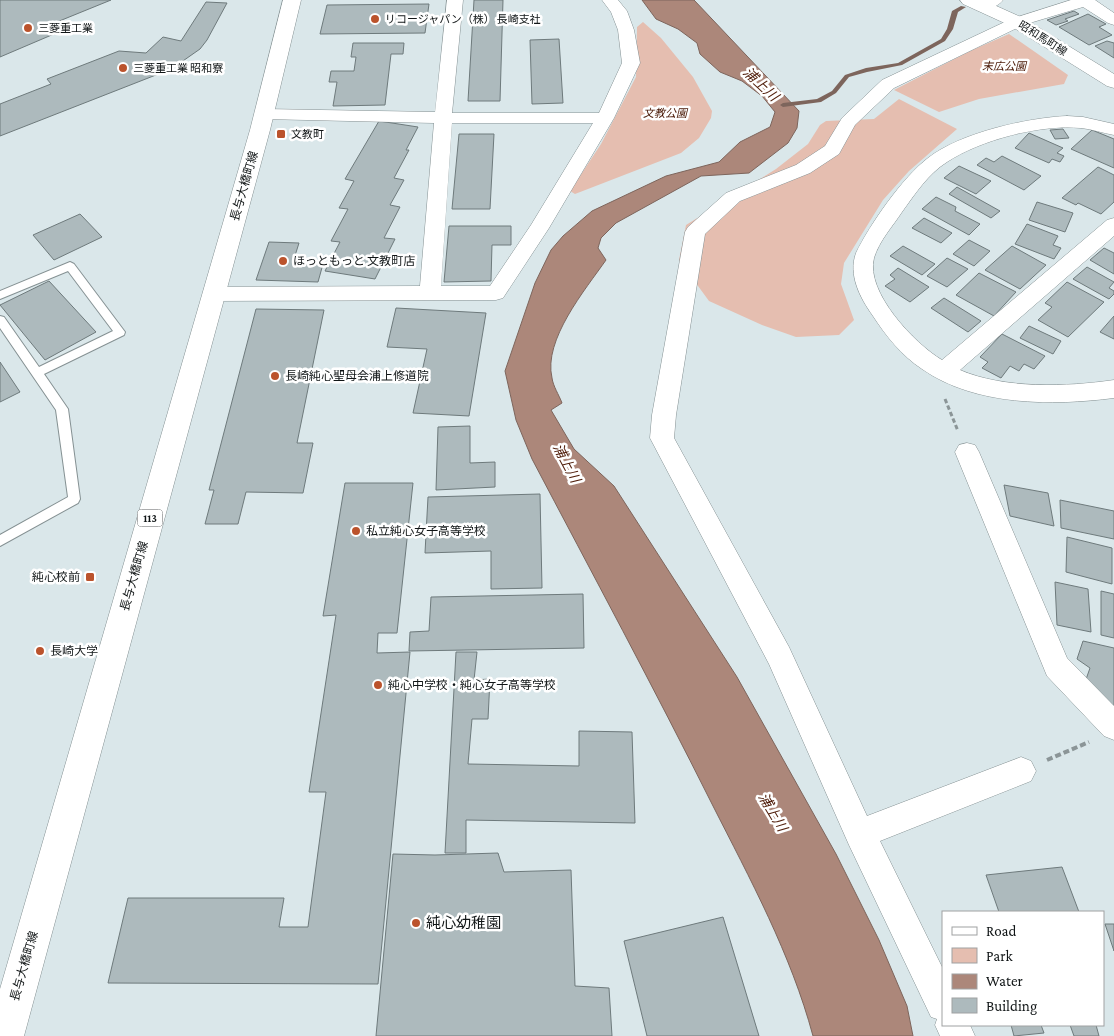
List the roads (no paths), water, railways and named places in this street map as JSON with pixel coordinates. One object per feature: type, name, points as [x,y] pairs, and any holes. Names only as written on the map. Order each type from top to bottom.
[{"type":"main road","name":"長与大橋町線","points":[[5,1036],[264,114],[292,0]]},
{"type":"main road","name":"昭和馬町線","points":[[982,2],[1114,82]]},
{"type":"street","points":[[430,292],[443,118],[455,0]]},
{"type":"street","points":[[214,294],[496,293],[540,228],[605,118],[631,62],[626,30],[619,11],[610,0]]},
{"type":"street","points":[[942,1004],[860,834],[779,656],[662,438],[664,415],[695,232],[733,198],[803,169],[832,150],[848,122],[888,84],[1017,22],[1086,0],[1114,20]]},
{"type":"street","points":[[264,114],[443,118],[605,118]]},
{"type":"street","points":[[1114,130],[1092,123],[1051,121],[1034,124],[961,147],[939,159],[894,210],[873,242],[863,262],[865,285],[880,311],[895,330],[937,367],[988,389],[1096,392],[1114,388]]},
{"type":"street","points":[[937,367],[1114,224]]},
{"type":"street","points":[[967,452],[1057,667],[1106,732]]},
{"type":"street","points":[[860,834],[1021,771]]},
{"type":"lane","points":[[0,295],[70,266],[120,332],[37,373]]},
{"type":"lane","points":[[0,320],[62,409],[74,499],[0,541]]},
{"type":"water","name":"浦上川","points":[[642,0],[694,0],[799,111],[797,128],[788,143],[749,173],[701,176],[616,223],[601,238],[598,248],[606,260],[577,300],[560,332],[554,348],[551,363],[552,378],[562,403],[551,410],[574,449],[614,486],[737,677],[836,854],[879,940],[907,1006],[913,1036],[813,1036],[793,976],[755,889],[668,717],[532,459],[516,420],[505,371],[535,283],[551,250],[563,236],[592,211],[666,176],[719,162],[740,142],[770,127],[775,112],[762,96],[742,81],[720,72],[700,54],[697,43],[678,29],[656,19]]},
{"type":"waterway","points":[[783,105],[819,101],[834,92],[847,76],[866,70],[900,64],[943,40],[950,29],[955,11],[963,7]]},
{"type":"place","name":"リコージャパン（株） 長崎支社","points":[[375,19]]},
{"type":"place","name":"三菱重工業","points":[[28,28]]},
{"type":"place","name":"三菱重工業 昭和寮","points":[[123,68]]},
{"type":"place","name":"文教町","points":[[281,134]]},
{"type":"place","name":"ほっともっと 文教町店","points":[[283,261]]},
{"type":"place","name":"長崎純心聖母会浦上修道院","points":[[275,376]]},
{"type":"place","name":"私立純心女子高等学校","points":[[356,531]]},
{"type":"place","name":"純心校前","points":[[90,577]]},
{"type":"place","name":"長崎大学","points":[[40,651]]},
{"type":"place","name":"純心中学校・純心女子高等学校","points":[[378,685]]},
{"type":"place","name":"純心幼稚園","points":[[416,923]]},
{"type":"park label","name":"末広公園","points":[[1004,66]]},
{"type":"park label","name":"文教公園","points":[[665,113]]}]
